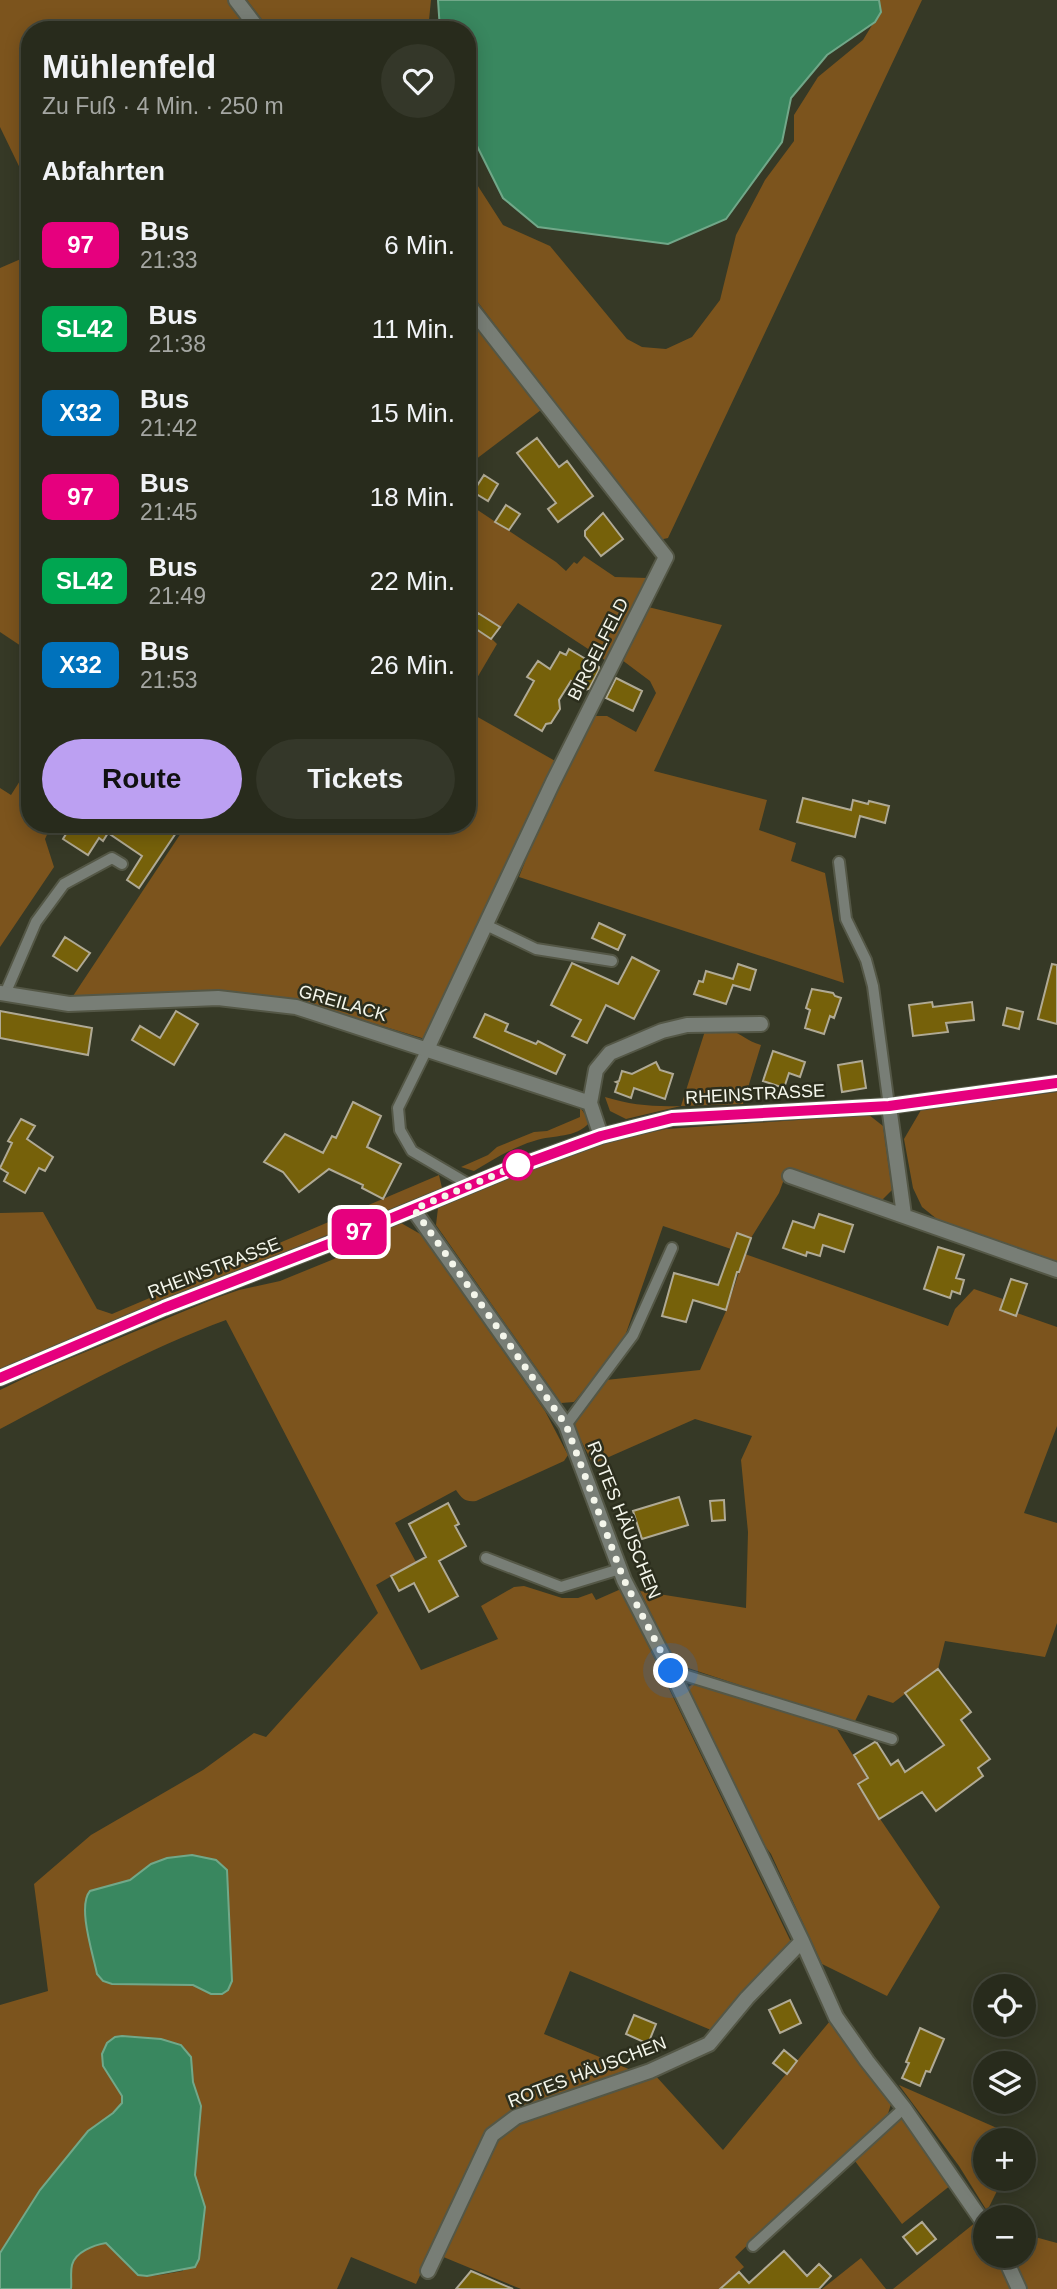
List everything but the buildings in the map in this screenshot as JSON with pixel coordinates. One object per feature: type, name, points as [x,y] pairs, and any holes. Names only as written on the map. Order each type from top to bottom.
[{"type":"main road","name":"RHEINSTRASSE","points":[[0,1378],[164,1308],[329,1244],[552,1152],[601,1136],[672,1118],[889,1106],[1057,1083]]},
{"type":"street","points":[[236,0],[252,21]]},
{"type":"street","name":"BIRGELFELD","points":[[427,1049],[553,782],[666,557],[476,315]]},
{"type":"street","name":"GREILACK","points":[[3,993],[69,1004],[218,998],[296,1007],[590,1103]]},
{"type":"street","points":[[601,1136],[590,1103],[596,1070],[610,1053],[662,1031],[687,1025],[761,1024]]},
{"type":"street","points":[[889,1106],[904,1215]]},
{"type":"street","points":[[790,1176],[1057,1270]]},
{"type":"street","name":"ROTES HÄUSCHEN","points":[[414,1209],[566,1425],[620,1569],[802,1941],[836,2017],[904,2108],[973,2208]]},
{"type":"street","name":"ROTES HÄUSCHEN","points":[[428,2271],[492,2135],[516,2117],[650,2071],[709,2044],[747,1998],[802,1941]]},
{"type":"street","points":[[1009,2268],[1019,2289]]},
{"type":"lane","points":[[3,993],[36,922],[64,884],[112,858],[122,864]]},
{"type":"lane","points":[[839,862],[846,919],[866,960],[873,986],[889,1106]]},
{"type":"lane","points":[[486,925],[536,948],[612,961]]},
{"type":"lane","points":[[427,1049],[398,1108],[400,1130],[412,1151],[470,1185]]},
{"type":"lane","points":[[566,1425],[633,1335],[672,1248]]},
{"type":"lane","points":[[486,1558],[561,1587],[620,1569]]},
{"type":"lane","points":[[671,1671],[892,1739]]},
{"type":"lane","points":[[753,2246],[904,2108]]},
{"type":"shaded area","points":[[0,0],[228,0],[244,21],[21,21],[21,170],[0,127]]},
{"type":"shaded area","points":[[247,0],[431,0],[429,21],[263,21]]},
{"type":"shaded area","points":[[438,0],[879,0],[881,12],[875,22],[827,55],[791,98],[782,142],[726,219],[668,244],[538,227],[503,198],[476,144],[476,21],[439,21]]},
{"type":"shaded area","points":[[879,0],[922,0],[668,538],[659,540],[476,300],[476,183],[503,225],[550,246],[627,339],[642,347],[666,349],[692,337],[720,300],[736,235],[765,180],[794,141],[794,115],[818,77],[863,40],[880,12]]},
{"type":"shaded area","points":[[21,259],[21,646],[0,632],[0,268]]},
{"type":"shaded area","points":[[476,326],[541,410],[476,459]]},
{"type":"shaded area","points":[[476,509],[566,571],[584,556],[615,577],[648,578],[608,662],[518,603],[492,639],[497,644],[476,680]]},
{"type":"shaded area","points":[[648,607],[722,625],[654,771],[767,800],[759,830],[796,843],[791,861],[825,873],[844,983],[519,877],[534,839],[595,716],[607,716],[636,732],[656,693],[650,681],[622,660]]},
{"type":"shaded area","points":[[476,716],[557,762],[520,833],[502,879],[425,1039],[296,1000],[216,992],[73,996],[181,833],[476,833]]},
{"type":"shaded area","points":[[21,779],[21,833],[48,833],[45,839],[54,867],[0,947],[0,788],[11,795]]},
{"type":"shaded area","points":[[729,1030],[761,1045],[743,1104],[681,1106],[705,1031]]},
{"type":"shaded area","points":[[1057,1092],[1057,1266],[948,1228],[922,1207],[913,1188],[904,1139],[921,1110]]},
{"type":"shaded area","points":[[605,1097],[643,1105],[681,1106],[626,1119],[610,1111]]},
{"type":"shaded area","points":[[580,1107],[590,1122],[578,1131],[526,1144],[474,1171],[461,1167],[488,1155],[497,1147],[580,1117]]},
{"type":"shaded area","points":[[869,1115],[883,1126],[892,1190],[879,1203],[787,1171],[779,1193],[751,1238],[736,1233],[731,1249],[663,1226],[623,1342],[574,1402],[561,1403],[436,1225],[438,1208],[561,1157],[612,1141],[666,1129]]},
{"type":"shaded area","points":[[439,1175],[442,1188],[0,1369],[0,1213],[43,1212],[97,1309],[112,1314]]},
{"type":"shaded area","points":[[401,1223],[422,1235],[545,1411],[568,1455],[564,1461],[476,1501],[464,1499],[456,1490],[395,1523],[416,1562],[376,1585],[421,1670],[498,1639],[481,1606],[514,1587],[524,1586],[562,1598],[578,1598],[592,1593],[596,1600],[621,1589],[791,1942],[711,2030],[570,1971],[544,2034],[631,2070],[512,2112],[483,2140],[416,2284],[351,2257],[337,2289],[71,2289],[71,2268],[77,2256],[91,2247],[106,2243],[138,2275],[154,2276],[183,2271],[205,2207],[195,2175],[201,2106],[193,2082],[191,2057],[161,2039],[115,2037],[103,2066],[122,2096],[122,2103],[88,2131],[40,2190],[0,2253],[0,2005],[48,1991],[34,1884],[91,1835],[203,1770],[254,1733],[266,1737],[378,1613],[226,1320],[139,1357],[0,1429],[0,1390],[216,1298],[280,1281],[334,1259],[370,1237]],"holes":[[[192,1855],[216,1860],[226,1869],[232,1981],[228,1990],[222,1994],[211,1994],[193,1985],[112,1984],[103,1981],[97,1974],[84,1909],[90,1891],[130,1880],[151,1864],[167,1858]]]},
{"type":"shaded area","points":[[745,1254],[948,1326],[955,1309],[974,1289],[1003,1299],[1000,1310],[1057,1327],[1057,1426],[1024,1513],[1057,1523],[1057,1623],[1045,1657],[945,1641],[938,1669],[893,1703],[868,1695],[854,1723],[676,1664],[640,1591],[746,1608],[748,1532],[741,1460],[752,1436],[695,1419],[593,1464],[572,1423],[606,1380],[700,1370],[726,1311]]},
{"type":"shaded area","points":[[696,1682],[837,1729],[867,1778],[857,1785],[940,1907],[887,1996],[822,1964],[771,1854],[762,1842],[687,1688]]},
{"type":"shaded area","points":[[192,1855],[216,1860],[227,1870],[232,1981],[228,1990],[222,1994],[211,1994],[193,1985],[112,1984],[103,1981],[97,1974],[85,1919],[86,1898],[90,1891],[130,1880],[151,1864],[167,1858]]},
{"type":"shaded area","points":[[830,2021],[891,2104],[887,2117],[735,2257],[744,2267],[727,2282],[731,2289],[521,2289],[441,2256],[493,2146],[504,2131],[519,2120],[654,2074],[723,2150]]},
{"type":"shaded area","points":[[122,2036],[161,2039],[181,2045],[191,2057],[193,2082],[201,2106],[195,2175],[205,2207],[199,2259],[195,2267],[147,2276],[138,2275],[106,2243],[91,2247],[77,2256],[71,2268],[71,2289],[0,2289],[0,2253],[40,2190],[88,2131],[122,2103],[122,2096],[103,2066],[102,2054],[107,2043]]},
{"type":"shaded area","points":[[899,2085],[997,2128],[973,2128],[973,2188]]},
{"type":"shaded area","points":[[902,2118],[951,2185],[902,2224],[855,2161]]},
{"type":"shaded area","points":[[975,2191],[997,2191],[990,2205],[983,2205]]},
{"type":"shaded area","points":[[973,2224],[973,2268],[1036,2268],[1036,2237],[1057,2243],[1057,2289],[893,2289]]},
{"type":"shaded area","points":[[861,2258],[886,2289],[822,2289]]},
{"type":"bus line","name":"97","points":[[0,1378],[164,1308],[329,1244],[552,1152],[601,1136],[672,1118],[889,1106],[1057,1083]]},
{"type":"route","points":[[518,1165],[528,1161],[414,1209],[566,1425],[624,1580],[671,1671]]}]
